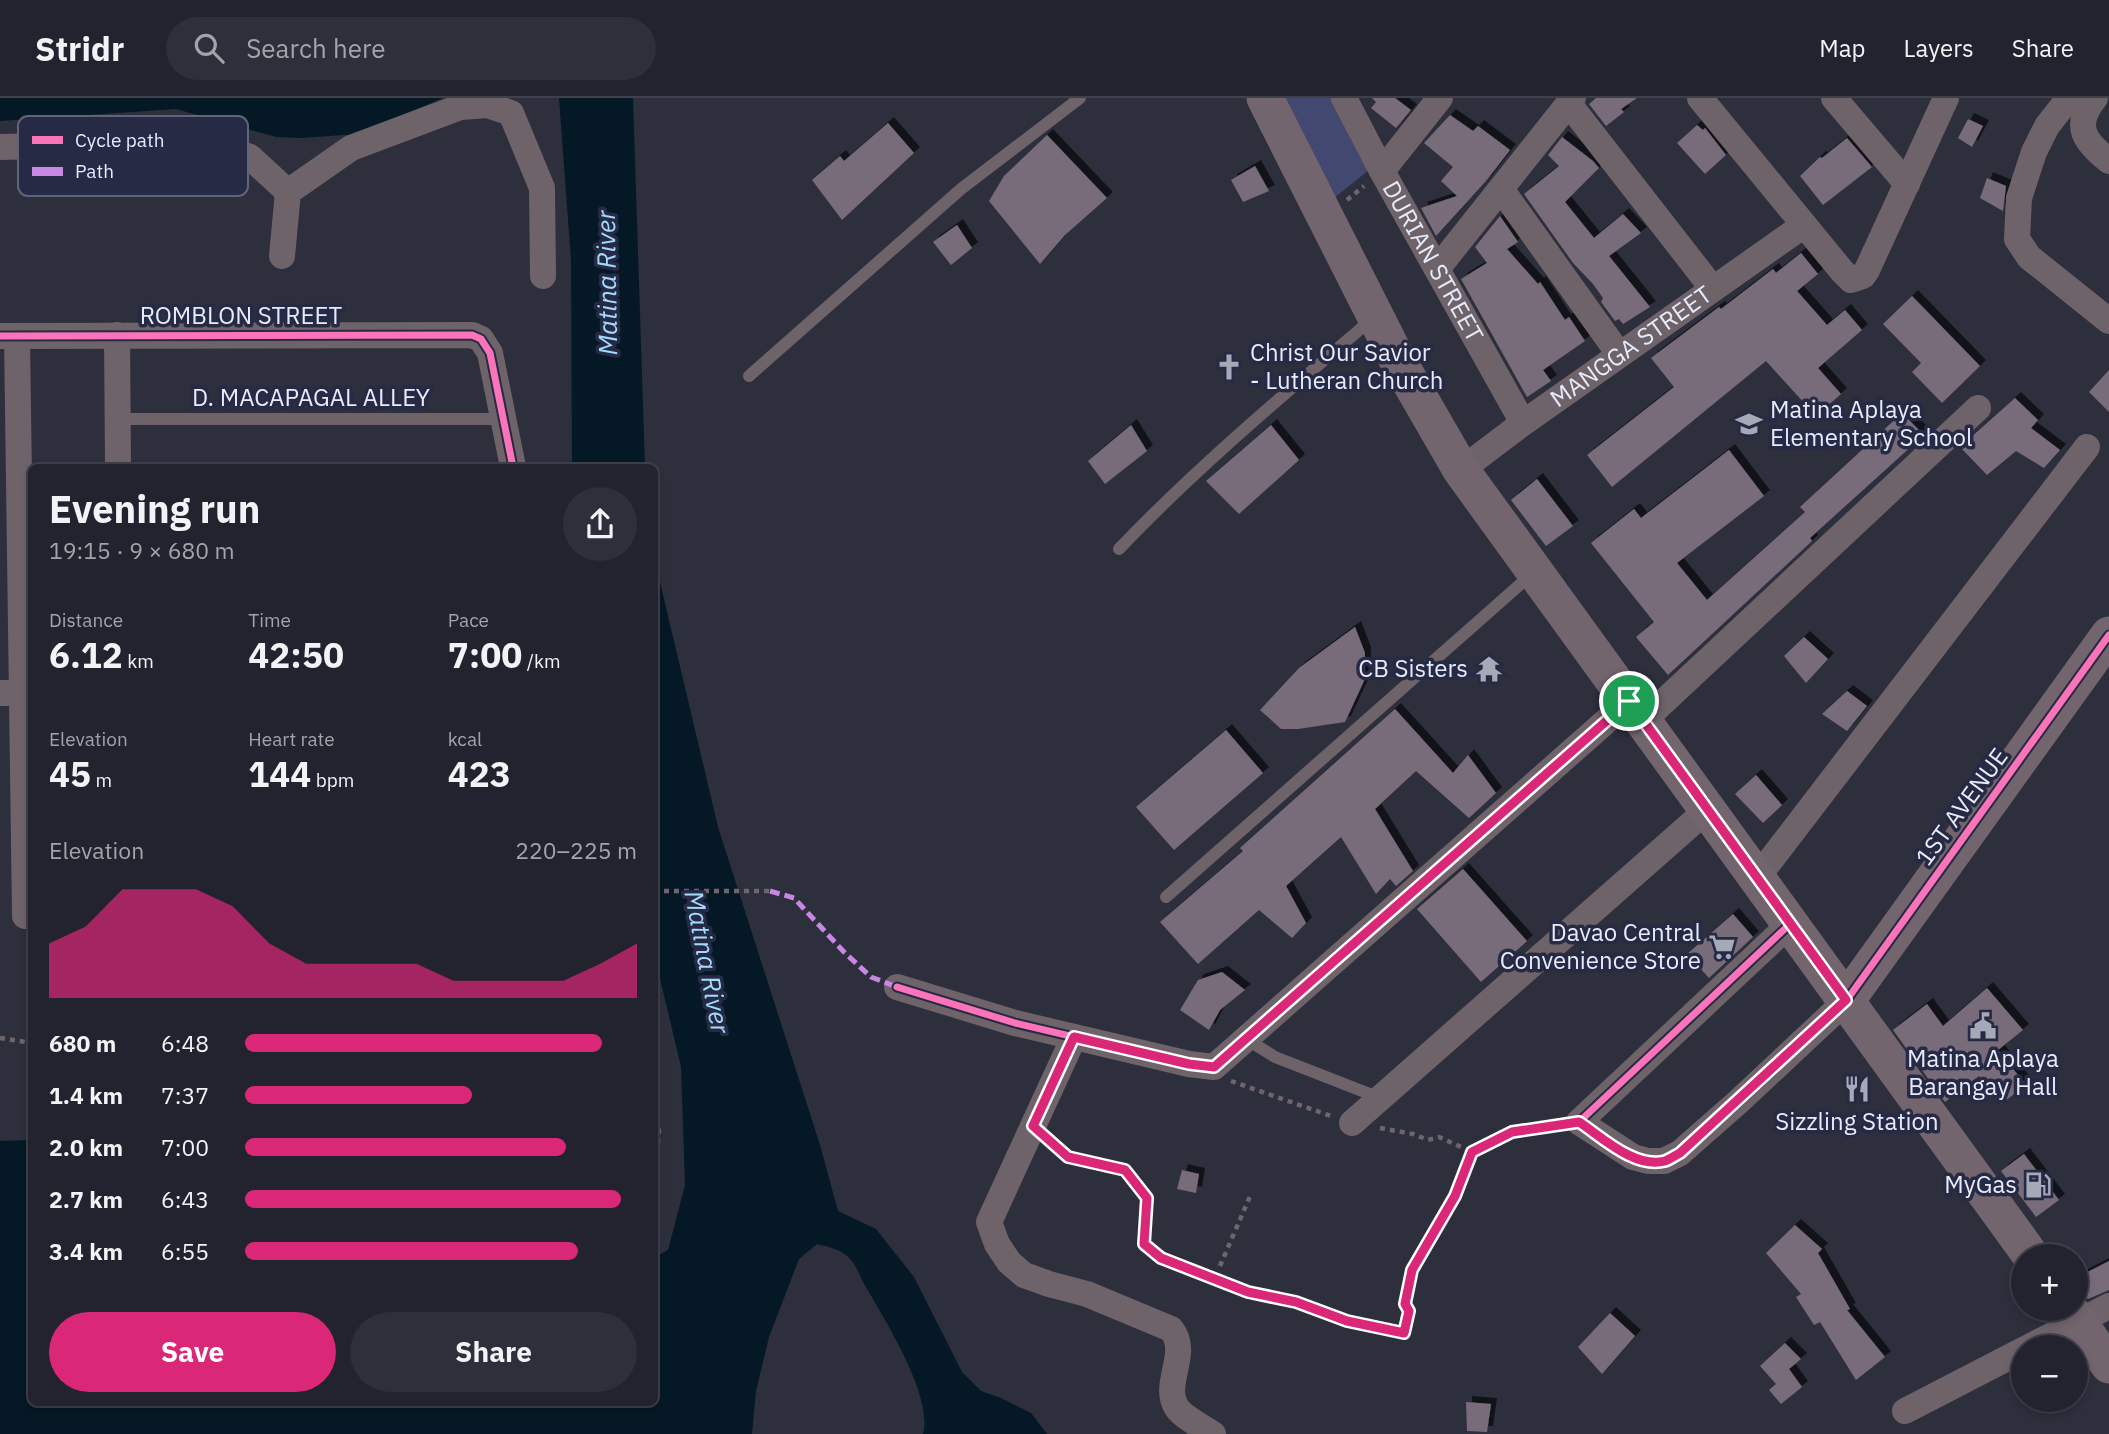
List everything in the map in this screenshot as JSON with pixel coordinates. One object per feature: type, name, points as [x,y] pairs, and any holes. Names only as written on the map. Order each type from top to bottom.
[{"type":"main road","points":[[1265,98],[1375,317],[1461,470],[2022,1244]]},
{"type":"main road","name":"1ST AVENUE","points":[[1846,1000],[2109,635]]},
{"type":"main road","points":[[2088,1319],[2109,1365]]},
{"type":"street","name":"DURIAN STREET","points":[[1344,98],[1523,423]]},
{"type":"street","points":[[1382,171],[1440,98]]},
{"type":"street","points":[[1700,98],[1847,278],[1858,279],[1863,276],[1873,259],[1946,98]]},
{"type":"street","points":[[1835,98],[1907,184]]},
{"type":"street","points":[[2070,98],[2048,126],[2034,152],[2019,198],[2017,239],[2029,257],[2109,321]]},
{"type":"street","points":[[2095,98],[2087,107],[2083,132],[2090,145],[2109,161]]},
{"type":"street","points":[[1437,269],[1571,101],[1713,289]]},
{"type":"street","points":[[282,256],[288,192],[351,148],[460,107],[487,105],[511,113],[542,188],[544,276]]},
{"type":"street","points":[[0,147],[18,147]]},
{"type":"street","points":[[248,156],[288,192]]},
{"type":"street","points":[[1502,189],[1619,354]]},
{"type":"street","name":"MANGGA STREET","points":[[1461,470],[1619,354],[1804,225]]},
{"type":"street","points":[[117,335],[118,464]]},
{"type":"street","name":"ROMBLON STREET","points":[[9,336],[472,335],[486,345],[495,370],[504,419]]},
{"type":"street","points":[[9,336],[26,916]]},
{"type":"street","points":[[897,987],[1015,1023],[1189,1064],[1214,1067],[1636,711],[1978,408]]},
{"type":"street","points":[[504,419],[512,464]]},
{"type":"street","points":[[1757,878],[2087,447]]},
{"type":"street","points":[[1352,1123],[1707,810]]},
{"type":"street","points":[[1790,924],[1579,1122],[1633,1157],[1664,1161],[1680,1153],[1729,1110],[1846,1000]]},
{"type":"street","points":[[1074,1037],[989,1222],[997,1244],[1009,1262],[1030,1278],[1087,1294],[1171,1329],[1178,1344],[1172,1391],[1175,1403],[1180,1412],[1213,1434]]},
{"type":"street","points":[[2048,1335],[2070,1321]]},
{"type":"street","points":[[1905,1411],[2011,1356]]},
{"type":"lane","points":[[749,376],[961,189],[1080,98]]},
{"type":"lane","points":[[1119,549],[1204,464],[1375,317]]},
{"type":"lane","name":"D. MACAPAGAL ALLEY","points":[[118,419],[504,419]]},
{"type":"lane","points":[[1167,897],[1535,571]]},
{"type":"lane","points":[[1246,1039],[1275,1057],[1380,1098]]},
{"type":"lane","points":[[1033,1126],[1068,1157],[1125,1170],[1147,1198],[1144,1244],[1161,1258],[1248,1292],[1296,1302],[1347,1321],[1404,1333]]},
{"type":"path","points":[[658,891],[770,891]]},
{"type":"path","points":[[0,1038],[28,1042]]},
{"type":"path","points":[[1214,1067],[1220,1077],[1352,1123],[1413,1134],[1428,1140],[1439,1137],[1472,1152]]},
{"type":"path","points":[[1404,1333],[1409,1311],[1405,1304],[1412,1270],[1455,1196],[1472,1152],[1512,1132],[1579,1122]]},
{"type":"path","points":[[658,1123],[658,1144]]},
{"type":"path","points":[[1215,1280],[1251,1194]]},
{"type":"shaded area","points":[[1284,98],[1333,98],[1369,170],[1334,198]]},
{"type":"water","points":[[0,98],[443,98],[358,134],[301,138],[276,137],[248,129],[248,116],[201,116],[176,109],[73,116],[18,116],[18,120],[0,121]]},
{"type":"water","name":"Matina River","points":[[559,98],[633,98],[645,464],[572,464],[571,260]]},
{"type":"water","name":"Matina River","points":[[658,574],[718,827],[820,1145],[838,1211],[876,1229],[914,1277],[962,1372],[981,1391],[1031,1413],[1047,1434],[923,1434],[924,1418],[914,1379],[857,1269],[844,1254],[817,1244],[799,1259],[769,1337],[756,1391],[752,1434],[0,1434],[0,1141],[28,1140],[28,1406],[658,1406],[658,1255],[668,1250],[685,1185],[681,1067],[658,970]]},
{"type":"building","points":[[1372,98],[1395,98],[1411,110],[1396,128],[1371,108],[1376,102]]},
{"type":"building","points":[[1596,98],[1637,98],[1621,109],[1624,112],[1606,126],[1589,104]]},
{"type":"building","points":[[1450,115],[1473,131],[1478,126],[1510,150],[1436,236],[1421,208],[1457,196],[1441,181],[1453,167],[1424,143]]},
{"type":"building","points":[[1968,119],[1983,126],[1972,147],[1958,138]]},
{"type":"building","points":[[888,123],[914,153],[842,220],[812,180],[840,156],[844,161]]},
{"type":"building","points":[[1697,125],[1703,130],[1705,128],[1726,155],[1705,174],[1677,143]]},
{"type":"building","points":[[1047,135],[1107,198],[1065,235],[1040,264],[989,201],[1004,176]]},
{"type":"building","points":[[1562,137],[1599,168],[1565,202],[1594,238],[1623,214],[1641,233],[1609,256],[1650,307],[1623,324],[1619,319],[1615,321],[1601,302],[1603,298],[1593,284],[1573,263],[1524,194],[1559,166],[1548,155]]},
{"type":"building","points":[[1847,138],[1872,167],[1823,205],[1800,176],[1820,157]]},
{"type":"building","points":[[1255,166],[1269,191],[1243,202],[1231,180]]},
{"type":"building","points":[[1987,178],[2006,186],[2003,211],[1980,198]]},
{"type":"building","points":[[1500,216],[1518,242],[1507,249],[1538,284],[1540,282],[1565,320],[1569,317],[1585,341],[1543,370],[1551,381],[1527,397],[1461,279],[1487,263],[1475,247]]},
{"type":"building","points":[[957,225],[972,248],[951,265],[933,242]]},
{"type":"building","points":[[1801,253],[1818,274],[1797,291],[1827,325],[1845,310],[1862,330],[1818,368],[1841,394],[1816,416],[1766,361],[1612,487],[1587,455],[1674,387],[1651,358],[1773,269],[1776,273]]},
{"type":"building","points":[[1912,296],[1980,366],[1942,403],[1912,372],[1921,363],[1883,324]]},
{"type":"building","points":[[2109,370],[2109,412],[2089,392]]},
{"type":"building","points":[[2015,398],[2038,420],[2031,428],[2060,450],[2044,468],[2016,451],[1987,475],[1960,447]]},
{"type":"building","points":[[1902,413],[1924,435],[1810,538],[1812,541],[1668,675],[1636,637],[1654,622],[1591,543],[1634,509],[1641,518],[1729,450],[1764,496],[1677,563],[1707,600],[1805,512],[1800,507]]},
{"type":"building","points":[[1131,425],[1147,451],[1105,484],[1088,461]]},
{"type":"building","points":[[1271,425],[1299,460],[1239,514],[1206,481]]},
{"type":"building","points":[[1537,479],[1573,526],[1546,546],[1511,500]]},
{"type":"building","points":[[1355,627],[1365,653],[1364,681],[1345,722],[1281,729],[1260,710],[1299,668]]},
{"type":"building","points":[[1804,637],[1828,659],[1806,683],[1784,656]]},
{"type":"building","points":[[1847,691],[1867,706],[1847,731],[1822,714]]},
{"type":"building","points":[[1395,709],[1453,773],[1468,755],[1496,793],[1469,818],[1416,771],[1375,809],[1413,871],[1396,886],[1390,879],[1376,894],[1341,837],[1286,886],[1306,923],[1292,938],[1259,910],[1198,964],[1160,922],[1243,851],[1240,848]]},
{"type":"building","points":[[1226,730],[1263,773],[1174,850],[1136,807]]},
{"type":"building","points":[[1756,775],[1782,805],[1763,823],[1735,794]]},
{"type":"building","points":[[1463,869],[1527,941],[1481,982],[1417,909]]},
{"type":"building","name":"Davao Central Convenience Store","points":[[1733,914],[1753,937],[1709,978],[1687,954]]},
{"type":"building","points":[[1222,972],[1245,990],[1220,1010],[1209,1030],[1180,1010],[1198,980]]},
{"type":"building","points":[[1987,988],[2023,1030],[1998,1050],[2026,1085],[2001,1104],[1979,1076],[1945,1102],[1893,1030],[1927,1004],[1943,1026]]},
{"type":"building","points":[[2024,1154],[2059,1200],[2036,1217],[2001,1171]]},
{"type":"building","points":[[1182,1170],[1199,1174],[1196,1193],[1177,1189]]},
{"type":"building","points":[[1795,1225],[1822,1249],[1818,1253],[1850,1309],[1847,1310],[1885,1357],[1856,1380],[1820,1322],[1814,1325],[1796,1297],[1801,1294],[1766,1253]]},
{"type":"building","points":[[2109,1261],[2109,1290],[2088,1299],[2088,1272]]},
{"type":"building","points":[[1610,1313],[1635,1336],[1602,1374],[1578,1347]]},
{"type":"building","points":[[1785,1343],[1801,1359],[1789,1369],[1802,1387],[1781,1404],[1769,1390],[1776,1384],[1760,1366]]},
{"type":"building","points":[[1466,1402],[1491,1404],[1487,1432],[1467,1431]]},
{"type":"marked path","points":[[770,891],[794,898],[871,977],[897,987]]},
{"type":"cycle path","points":[[0,336],[472,335],[481,339],[490,353],[512,464]]},
{"type":"cycle path","points":[[1790,924],[1579,1122],[1633,1157],[1664,1161],[1680,1153],[1738,1102],[1846,1001],[2109,635]]},
{"type":"cycle path","points":[[897,987],[1015,1023],[1189,1064],[1214,1067],[1629,701]]},
{"type":"place","name":"Christ Our Savior - Lutheran Church","points":[[1229,367]]},
{"type":"place","name":"Matina Aplaya Elementary School","points":[[1749,424]]},
{"type":"place","name":"CB Sisters","points":[[1489,669]]},
{"type":"place","name":"Davao Central Convenience Store","points":[[1722,947]]},
{"type":"place","name":"Matina Aplaya Barangay Hall","points":[[1983,1026]]},
{"type":"place","name":"Sizzling Station","points":[[1857,1089]]},
{"type":"place","name":"MyGas","points":[[2038,1185]]},
{"type":"route","points":[[1629,701],[1846,1000],[1680,1153],[1664,1161],[1633,1157],[1579,1122],[1512,1132],[1472,1152],[1455,1196],[1412,1270],[1405,1304],[1409,1311],[1404,1333],[1347,1321],[1296,1302],[1248,1292],[1161,1258],[1144,1244],[1147,1198],[1125,1170],[1068,1157],[1033,1126],[1074,1037],[1189,1064],[1214,1067],[1629,701]]}]
